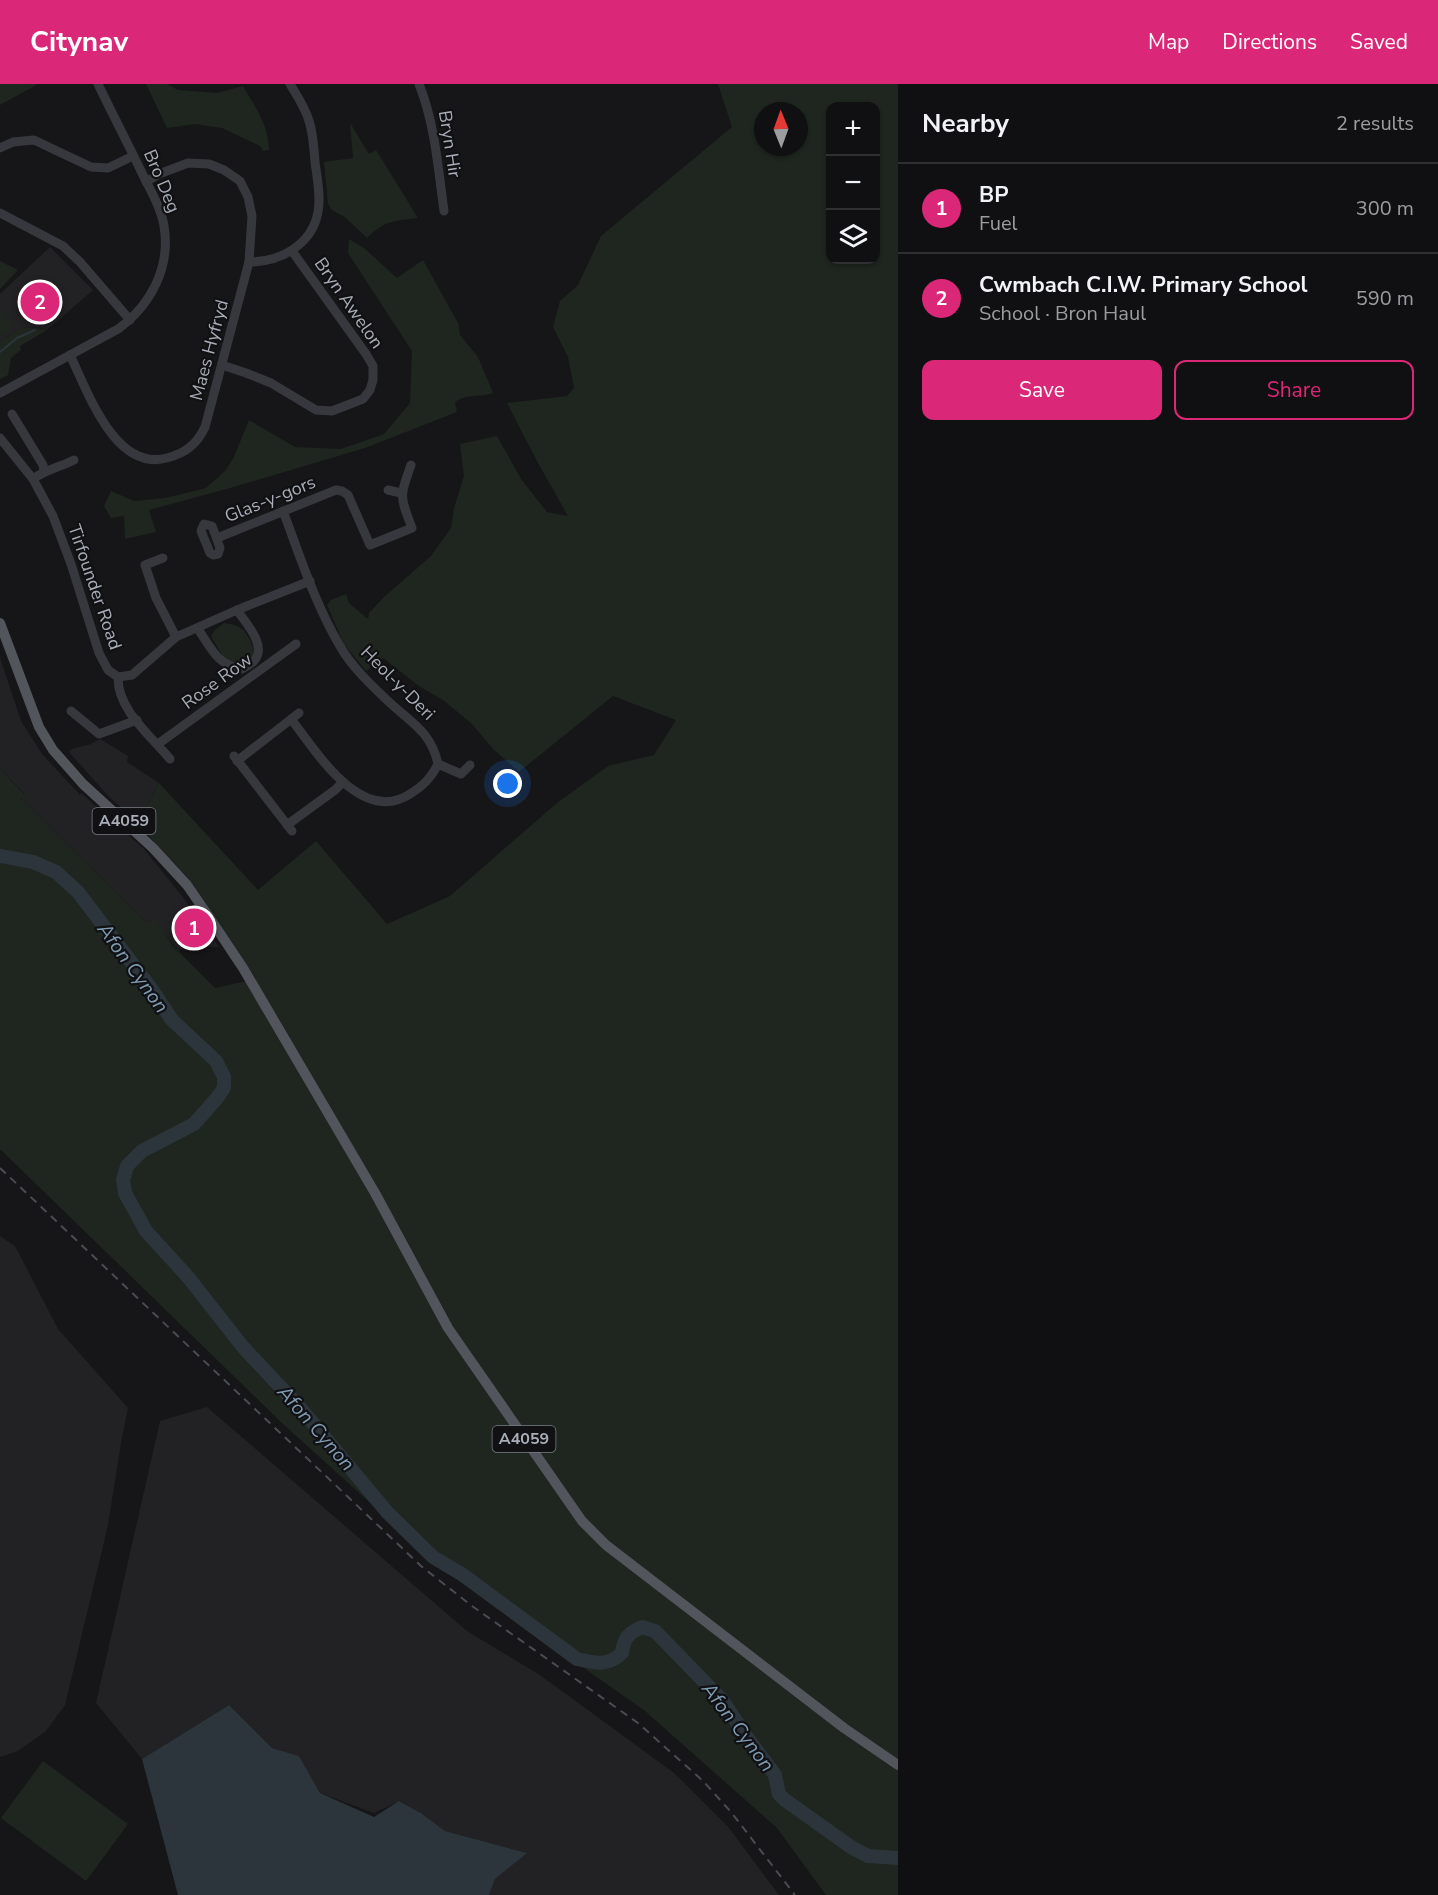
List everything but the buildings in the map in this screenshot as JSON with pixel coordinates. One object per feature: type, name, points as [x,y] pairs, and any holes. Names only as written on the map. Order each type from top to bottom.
[{"type":"main road","name":"A4059","points":[[0,623],[23,689],[48,742],[83,784],[168,864],[187,885],[209,917],[243,968],[375,1193],[448,1328],[582,1521],[606,1545],[834,1720],[898,1765]]},
{"type":"street","name":"Bro Deg","points":[[0,393],[130,320],[152,295],[159,277],[164,255],[164,226],[134,156],[98,84]]},
{"type":"street","points":[[249,262],[270,259],[292,251],[313,227],[318,214],[319,197],[310,122],[290,84]]},
{"type":"street","name":"Bryn Hir","points":[[419,84],[432,127],[444,211]]},
{"type":"street","points":[[0,148],[13,142],[34,140],[90,167],[108,168],[134,156]]},
{"type":"street","name":"Maes Hyfryd","points":[[70,355],[107,429],[123,448],[138,457],[159,460],[189,449],[199,440],[205,427],[249,262],[252,216],[248,197],[240,181],[224,170],[209,164],[188,164],[159,174],[146,182]]},
{"type":"street","points":[[0,213],[63,246],[80,262],[130,320]]},
{"type":"street","name":"Bryn Awelon","points":[[222,365],[271,383],[316,410],[332,411],[363,399],[370,390],[373,366],[292,251]]},
{"type":"street","points":[[12,414],[43,465],[44,471]]},
{"type":"street","name":"Tirfounder Road","points":[[0,438],[33,479],[53,516],[99,653],[108,670],[118,677],[118,690],[126,707],[170,759]]},
{"type":"street","points":[[33,479],[44,471],[53,470],[74,460]]},
{"type":"street","points":[[388,490],[401,493],[411,465]]},
{"type":"street","name":"Glas-y-gors","points":[[217,538],[336,490],[342,490],[348,495],[370,545],[412,528],[401,493]]},
{"type":"street","name":"Heol-y-Deri","points":[[283,511],[310,581],[340,647],[387,700],[423,731],[436,753],[438,764]]},
{"type":"street","points":[[162,558],[145,564],[156,598],[176,637]]},
{"type":"street","points":[[118,677],[132,675],[176,637],[310,581]]},
{"type":"street","points":[[198,629],[219,660],[230,667],[242,669],[256,660],[259,649],[257,640],[237,610]]},
{"type":"street","name":"Rose Row","points":[[158,744],[296,644]]},
{"type":"street","points":[[71,711],[99,734],[137,720]]},
{"type":"street","points":[[343,782],[289,828],[235,758],[295,716],[343,782],[374,801],[395,801],[406,797],[427,781],[438,764],[461,774],[470,765]]},
{"type":"shaded area","points":[[0,84],[38,84],[0,105]]},
{"type":"shaded area","points":[[146,84],[167,84],[178,90],[217,93],[243,86],[264,124],[269,150],[263,151],[260,146],[222,128],[195,124],[167,128]]},
{"type":"shaded area","points":[[718,84],[898,84],[898,1895],[826,1895],[777,1828],[645,1711],[457,1579],[431,1558],[283,1424],[0,1149],[0,769],[25,795],[21,799],[147,923],[154,917],[173,946],[215,988],[256,979],[190,880],[138,824],[159,783],[258,890],[316,841],[387,924],[450,896],[557,803],[608,766],[654,755],[676,720],[613,696],[519,772],[493,749],[472,724],[443,700],[419,686],[383,658],[366,671],[344,644],[327,605],[331,600],[346,594],[349,603],[368,619],[369,613],[384,597],[431,556],[451,528],[454,508],[464,476],[460,444],[497,436],[521,479],[547,512],[568,516],[507,403],[567,396],[574,388],[568,357],[553,327],[560,301],[578,285],[601,236],[732,127]]},
{"type":"shaded area","points":[[350,123],[369,154],[376,150],[418,218],[390,222],[367,238],[346,218],[332,210],[328,204],[324,162],[353,158]]},
{"type":"shaded area","points":[[349,239],[364,248],[397,278],[423,260],[458,323],[460,335],[478,357],[493,393],[460,399],[455,402],[457,412],[365,448],[149,510],[156,532],[125,539],[124,516],[111,518],[104,506],[111,491],[134,501],[165,498],[206,488],[225,471],[233,459],[249,420],[295,447],[341,449],[384,434],[410,403],[412,351],[348,253]]},
{"type":"shaded area","points":[[50,247],[93,290],[47,330],[34,327],[21,328],[0,342],[0,294]]},
{"type":"shaded area","points":[[0,261],[18,270],[0,289]]},
{"type":"shaded area","points":[[0,309],[15,326],[0,336]]},
{"type":"shaded area","points":[[34,327],[47,330],[20,346],[21,350],[11,358],[8,375],[0,379],[0,342],[21,328]]},
{"type":"shaded area","points":[[224,623],[240,628],[246,633],[252,644],[251,660],[237,664],[225,660],[211,636]]},
{"type":"shaded area","points":[[0,658],[21,721],[42,754],[80,795],[81,793],[144,849],[219,947],[190,946],[178,951],[153,918],[147,923],[21,799],[25,794],[0,769]]},
{"type":"shaded area","points":[[100,739],[128,756],[127,762],[159,783],[139,822],[110,798],[69,752]]},
{"type":"shaded area","points":[[0,1236],[15,1246],[58,1329],[128,1408],[108,1525],[65,1705],[46,1731],[18,1751],[0,1757]]},
{"type":"shaded area","points":[[207,1407],[467,1631],[540,1675],[674,1773],[729,1828],[779,1895],[489,1895],[495,1879],[526,1853],[445,1831],[400,1801],[374,1813],[320,1793],[299,1756],[272,1748],[229,1705],[142,1759],[96,1703],[160,1421]]},
{"type":"shaded area","points":[[229,1705],[272,1748],[299,1756],[320,1793],[374,1817],[399,1801],[421,1813],[445,1831],[527,1853],[495,1879],[489,1895],[178,1895],[142,1759]]},
{"type":"shaded area","points":[[43,1761],[128,1824],[86,1881],[1,1818]]},
{"type":"waterway","points":[[0,352],[17,338],[35,330]]},
{"type":"waterway","name":"Afon Cynon","points":[[0,856],[33,862],[56,872],[78,892],[150,987],[172,1020],[216,1061],[224,1077],[224,1088],[194,1124],[142,1151],[127,1166],[123,1180],[125,1193],[146,1231],[188,1277],[243,1347],[301,1409],[387,1512],[433,1557],[463,1575],[577,1659],[596,1663],[606,1662],[622,1653],[624,1643],[633,1631],[642,1627],[655,1631],[722,1700],[775,1775],[779,1794],[785,1800],[851,1847],[868,1856],[898,1858]]},
{"type":"railway","points":[[0,1168],[421,1566],[472,1606],[638,1723],[703,1781],[731,1812],[795,1895]]},
{"type":"place","name":"Cwmbach C.I.W. Primary School","points":[[40,302]]},
{"type":"place","name":"BP","points":[[194,928]]}]
